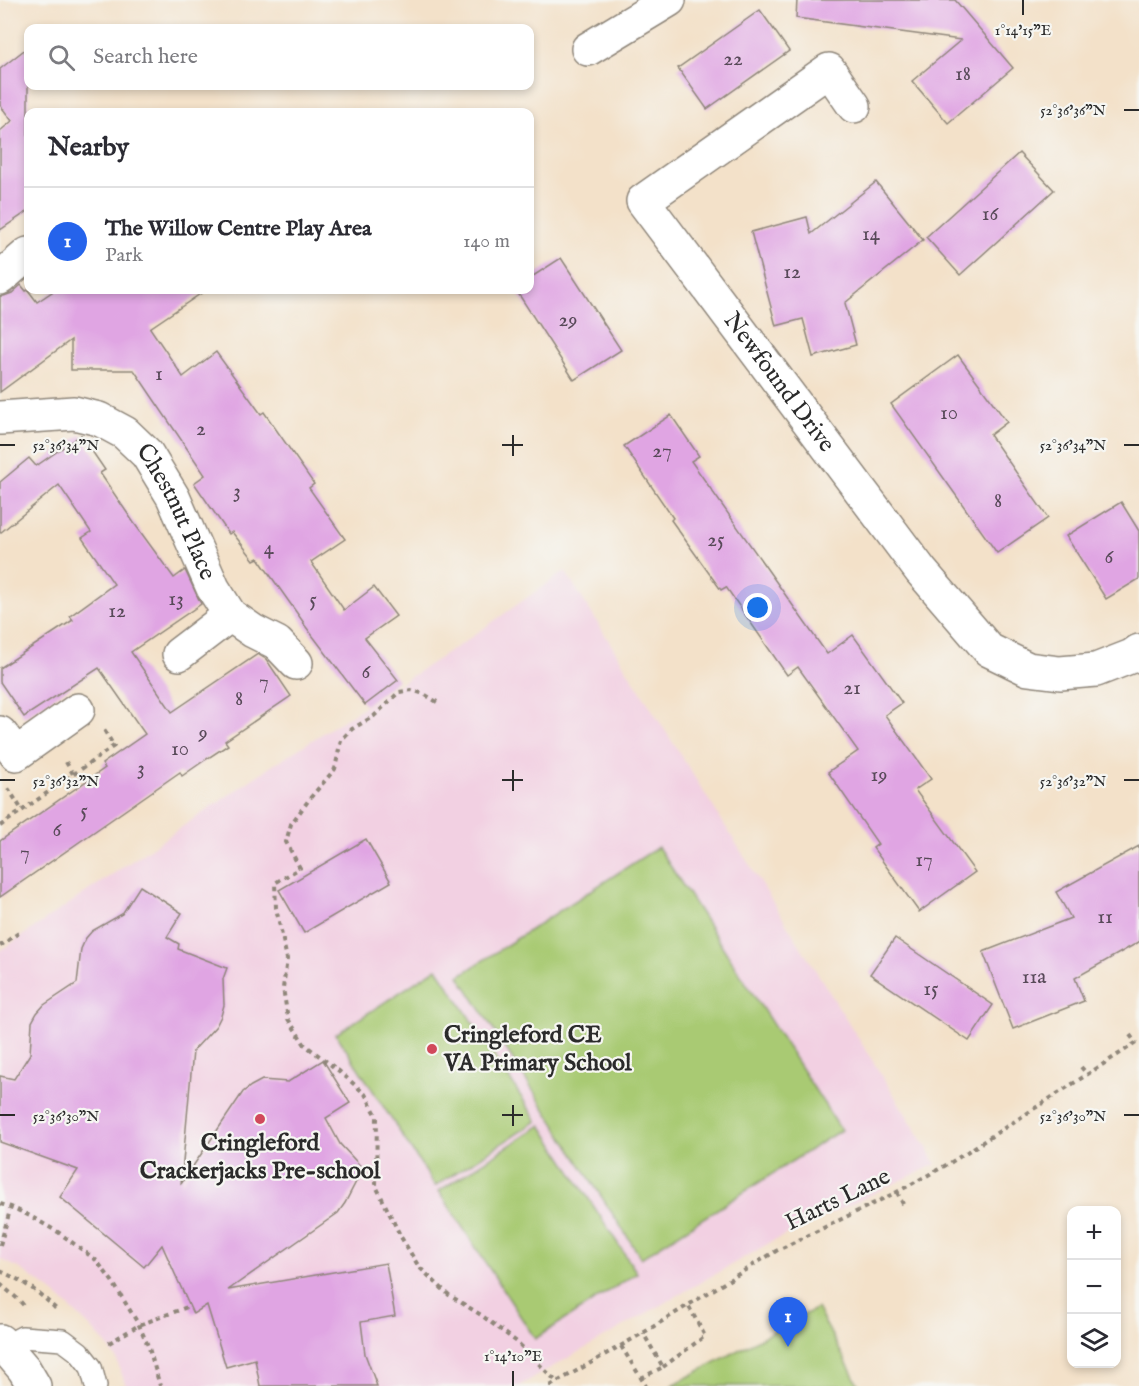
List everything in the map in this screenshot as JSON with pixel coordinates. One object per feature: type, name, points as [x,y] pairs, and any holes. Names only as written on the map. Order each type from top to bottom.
[{"type":"street","points":[[588,49],[669,0]]},
{"type":"street","name":"Newfound Drive","points":[[854,106],[829,70],[643,201],[921,571],[989,650],[1028,669],[1060,673],[1096,670],[1139,651]]},
{"type":"street","points":[[0,278],[24,257]]},
{"type":"street","name":"Chestnut Place","points":[[0,418],[74,413],[99,419],[125,433],[147,454],[173,497],[213,588],[230,615],[253,631],[277,643],[296,663]]},
{"type":"street","points":[[179,654],[230,615]]},
{"type":"street","points":[[5,759],[78,710]]},
{"type":"street","points":[[2,1343],[24,1369],[34,1386]]},
{"type":"lane","points":[[2,1343],[22,1337],[63,1340],[79,1352],[91,1367],[96,1386]]},
{"type":"path","points":[[437,702],[424,694],[411,690],[399,692],[375,716],[352,729],[341,740],[335,769],[291,824],[286,842],[300,868],[275,883],[276,908],[287,959],[283,988],[288,1019],[305,1045],[365,1094],[377,1116],[376,1186],[400,1237],[418,1266],[449,1295],[517,1342],[557,1382]]},
{"type":"path","points":[[0,826],[114,746],[96,719],[78,710]]},
{"type":"path","points":[[5,759],[22,810]]},
{"type":"path","points":[[0,946],[20,932]]},
{"type":"path","points":[[1130,1035],[1137,1042]]},
{"type":"path","name":"Harts Lane","points":[[550,1386],[643,1333],[776,1251],[897,1192],[950,1163],[1137,1042]]},
{"type":"path","points":[[1082,1067],[1087,1074]]},
{"type":"path","points":[[897,1192],[904,1206]]},
{"type":"path","points":[[0,1204],[30,1216],[58,1232],[96,1260],[139,1325],[149,1348],[160,1386]]},
{"type":"path","points":[[0,1245],[10,1207]]},
{"type":"path","points":[[641,1378],[663,1367],[705,1336],[688,1305]]},
{"type":"path","points":[[107,1345],[139,1325],[190,1306]]},
{"type":"path","points":[[643,1333],[663,1367]]},
{"type":"path","points":[[621,1346],[646,1386]]},
{"type":"shaded area","name":"Cringleford CE VA Primary School","points":[[565,571],[936,1164],[773,1241],[519,1386],[126,1386],[116,1358],[89,1326],[52,1291],[19,1268],[0,1259],[0,951],[264,771],[463,643]]},
{"type":"green space","points":[[658,847],[841,1130],[641,1258],[459,976]]},
{"type":"green space","points":[[437,968],[537,1121],[435,1186],[336,1034]]},
{"type":"green space","points":[[541,1125],[637,1273],[535,1339],[439,1191]]},
{"type":"green space","points":[[817,1308],[859,1386],[671,1386]]},
{"type":"building","points":[[797,0],[955,0],[1013,68],[948,123],[912,81],[961,40],[796,18]]},
{"type":"building","points":[[760,10],[789,51],[707,109],[678,68]]},
{"type":"building","points":[[24,50],[24,90],[28,90],[28,108],[24,108],[24,214],[0,230],[0,131],[12,121],[0,105],[0,69]]},
{"type":"building","points":[[1019,153],[1054,190],[960,275],[926,237]]},
{"type":"building","points":[[876,182],[923,240],[845,303],[856,345],[813,357],[803,319],[776,326],[751,232],[807,217],[811,234]]},
{"type":"building","points":[[561,258],[621,350],[574,380],[519,294],[534,294],[534,275]]},
{"type":"building","points":[[21,285],[24,294],[31,294],[37,302],[49,294],[200,294],[150,328],[183,377],[216,352],[261,414],[264,412],[314,484],[309,488],[345,539],[311,562],[344,610],[374,587],[396,616],[365,638],[398,680],[365,705],[303,623],[258,558],[254,560],[232,532],[229,534],[194,483],[205,475],[134,370],[71,370],[71,340],[0,392],[0,296],[12,293]]},
{"type":"building","points":[[958,355],[1007,422],[990,435],[1048,518],[997,553],[891,404]]},
{"type":"building","points":[[671,415],[699,456],[691,461],[827,654],[853,635],[902,703],[885,715],[931,779],[915,790],[975,872],[919,912],[873,848],[878,844],[828,772],[858,751],[798,667],[787,675],[726,587],[721,590],[671,520],[673,518],[624,446]]},
{"type":"building","points":[[81,435],[105,470],[100,473],[134,523],[174,578],[185,570],[201,604],[131,652],[172,712],[258,654],[266,659],[291,696],[225,741],[228,745],[182,776],[180,772],[0,897],[0,841],[105,768],[102,764],[145,734],[99,668],[24,717],[0,682],[0,668],[73,620],[70,616],[114,584],[82,538],[91,532],[59,485],[0,533],[0,482],[29,458],[36,466]]},
{"type":"building","points":[[1121,502],[1139,531],[1139,579],[1106,599],[1066,536]]},
{"type":"building","points":[[366,839],[391,882],[304,933],[279,890]]},
{"type":"building","points":[[1139,846],[1139,942],[1075,978],[1084,1001],[1013,1029],[983,952],[1071,918],[1056,892]]},
{"type":"building","points":[[140,886],[182,913],[167,937],[179,944],[178,949],[227,968],[223,979],[224,1005],[221,1016],[216,1026],[193,1051],[181,1184],[243,1092],[262,1080],[288,1082],[323,1060],[350,1103],[326,1118],[340,1144],[366,1172],[357,1180],[338,1213],[228,1290],[386,1263],[395,1316],[361,1322],[365,1354],[377,1386],[260,1386],[255,1359],[226,1367],[207,1305],[193,1314],[162,1245],[144,1267],[60,1197],[78,1170],[0,1142],[0,1076],[14,1079],[30,1054],[32,1022],[37,1013],[44,1005],[77,983],[81,949],[86,938],[92,931],[122,914]]},
{"type":"building","points":[[895,938],[993,1005],[969,1041],[870,974]]},
{"type":"place","name":"Cringleford CE VA Primary School","points":[[432,1049]]},
{"type":"place","name":"Cringleford Crackerjacks Pre-school","points":[[260,1119]]},
{"type":"place","name":"The Willow Centre Play Area","points":[[788,1347]]}]
